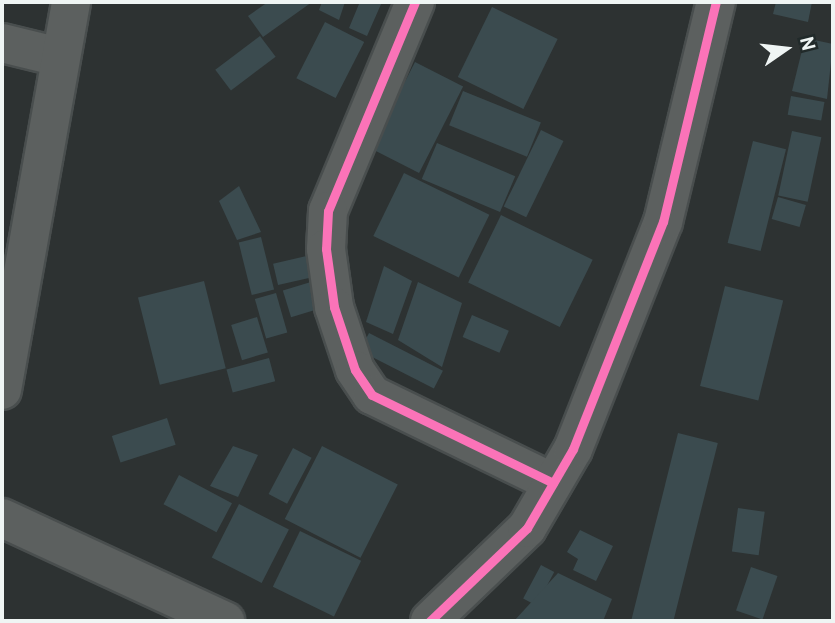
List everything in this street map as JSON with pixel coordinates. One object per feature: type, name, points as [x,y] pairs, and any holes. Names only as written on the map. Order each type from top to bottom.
[{"type":"street","points":[[2,390],[59,57],[71,2]]},
{"type":"street","points":[[415,2],[328,211],[326,249],[334,307],[355,370],[372,395],[553,484]]},
{"type":"street","points":[[430,621],[527,528],[578,437],[663,222],[716,2]]},
{"type":"street","points":[[2,43],[59,57]]},
{"type":"street","points":[[2,518],[225,621]]},
{"type":"building","points":[[268,2],[312,2],[263,37],[248,16]]},
{"type":"building","points":[[322,2],[345,2],[339,20],[319,10]]},
{"type":"building","points":[[356,2],[382,2],[367,36],[349,28],[359,4]]},
{"type":"building","points":[[776,2],[812,2],[808,22],[773,14]]},
{"type":"building","points":[[492,7],[558,39],[523,109],[458,77]]},
{"type":"building","points":[[325,22],[364,42],[336,98],[296,78]]},
{"type":"building","points":[[260,36],[276,57],[231,90],[215,70]]},
{"type":"building","points":[[805,38],[833,44],[827,99],[792,91]]},
{"type":"building","points":[[415,62],[463,87],[419,173],[371,148]]},
{"type":"building","points":[[463,91],[541,122],[527,157],[449,125]]},
{"type":"building","points":[[791,96],[824,102],[821,121],[788,115]]},
{"type":"building","points":[[541,130],[563,141],[526,217],[504,206]]},
{"type":"building","points":[[792,131],[821,137],[808,202],[778,196]]},
{"type":"building","points":[[753,141],[786,149],[761,251],[728,243]]},
{"type":"building","points":[[437,143],[515,176],[500,212],[422,179]]},
{"type":"building","points":[[404,173],[489,215],[459,278],[373,236]]},
{"type":"building","points":[[239,186],[261,232],[237,240],[219,201]]},
{"type":"building","points":[[778,197],[806,205],[800,227],[772,219]]},
{"type":"building","points":[[501,215],[593,260],[560,327],[468,282]]},
{"type":"building","points":[[261,237],[274,289],[252,295],[239,243]]},
{"type":"building","points":[[315,254],[320,275],[278,285],[273,264]]},
{"type":"building","points":[[384,266],[412,281],[393,334],[366,322]]},
{"type":"building","points":[[324,278],[332,305],[291,317],[283,291]]},
{"type":"building","points":[[204,281],[226,368],[160,385],[138,297]]},
{"type":"building","points":[[418,282],[462,303],[442,367],[398,340]]},
{"type":"building","points":[[725,286],[783,301],[758,400],[700,386]]},
{"type":"building","points":[[276,293],[287,332],[266,338],[255,299]]},
{"type":"building","points":[[472,315],[509,331],[499,353],[463,337]]},
{"type":"building","points":[[257,317],[268,352],[242,360],[231,325]]},
{"type":"building","points":[[369,333],[443,371],[434,389],[360,351]]},
{"type":"building","points":[[269,358],[275,381],[233,393],[226,369]]},
{"type":"building","points":[[167,418],[176,445],[120,463],[112,436]]},
{"type":"building","points":[[678,433],[718,443],[673,621],[631,620]]},
{"type":"building","points":[[233,446],[258,455],[238,497],[210,486]]},
{"type":"building","points":[[322,446],[398,485],[361,558],[285,519]]},
{"type":"building","points":[[293,448],[312,458],[287,504],[269,494]]},
{"type":"building","points":[[179,475],[232,503],[216,532],[164,504]]},
{"type":"building","points":[[239,504],[289,529],[262,583],[212,557]]},
{"type":"building","points":[[738,508],[765,512],[759,555],[732,552]]},
{"type":"building","points":[[580,530],[613,546],[596,581],[573,570],[578,559],[567,552]]},
{"type":"building","points":[[300,531],[361,561],[334,617],[273,587]]},
{"type":"building","points":[[541,565],[554,572],[536,606],[523,599]]},
{"type":"building","points":[[751,567],[777,576],[762,620],[736,610]]},
{"type":"building","points":[[558,573],[612,599],[603,621],[514,621]]},
{"type":"cycle path","points":[[415,2],[328,211],[326,249],[334,307],[355,370],[372,395],[553,483]]},
{"type":"cycle path","points":[[430,621],[527,528],[573,449],[663,222],[716,2]]}]
